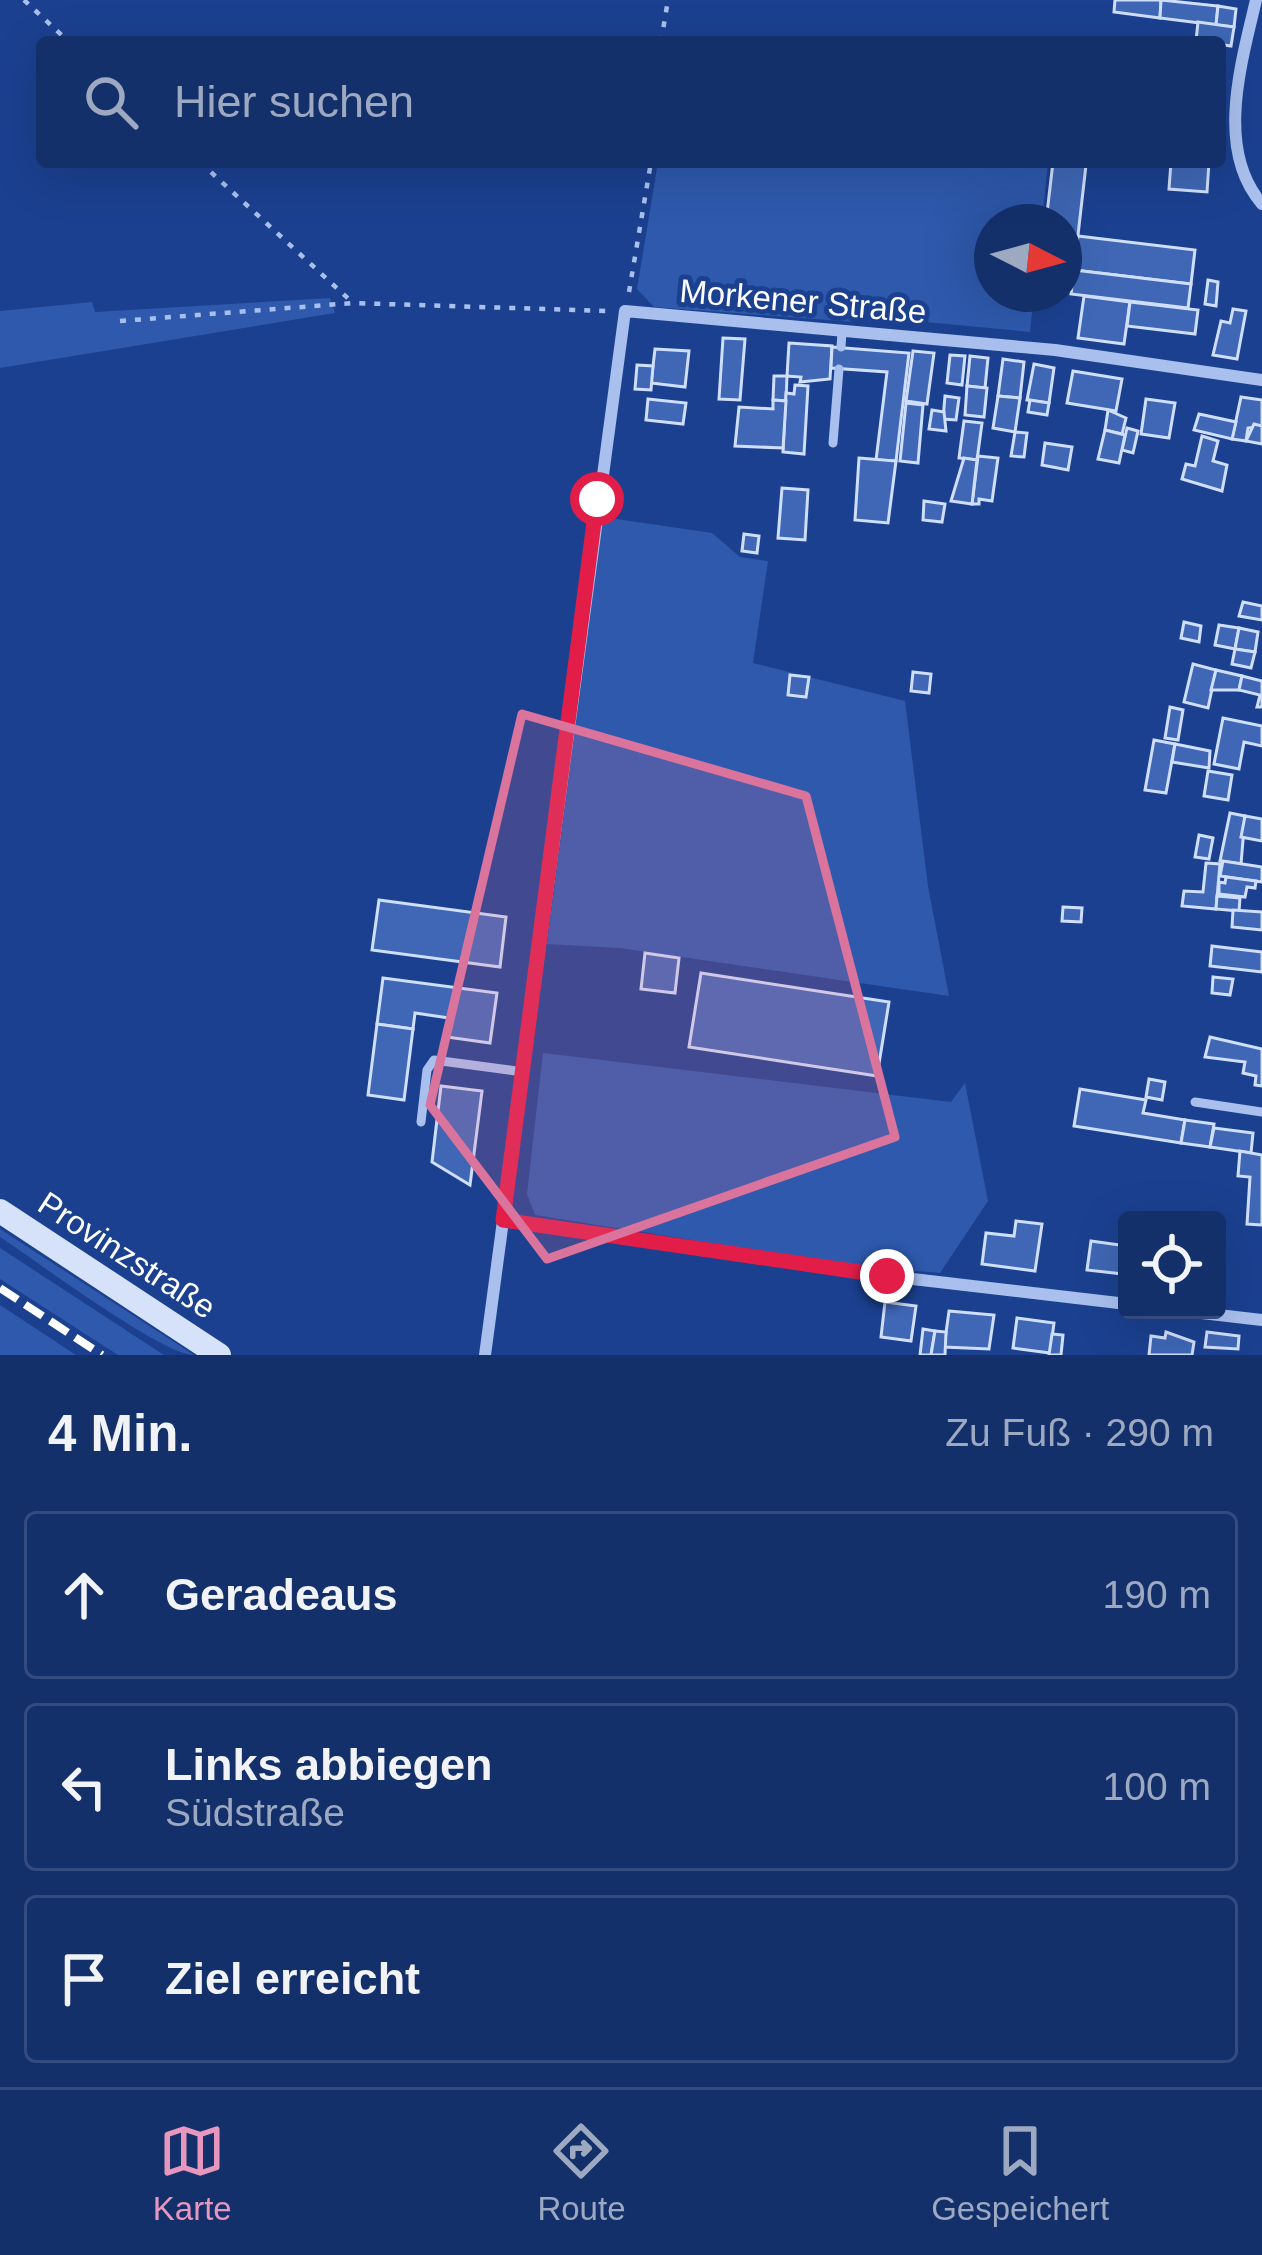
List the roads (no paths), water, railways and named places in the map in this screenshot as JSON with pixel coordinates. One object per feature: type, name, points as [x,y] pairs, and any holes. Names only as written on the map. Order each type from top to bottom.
[{"type":"main road","name":"Provinzstraße","points":[[0,1211],[218,1355]]},
{"type":"street","points":[[1256,0],[1236,138],[1242,173],[1262,204]]},
{"type":"street","name":"Morkener Straße","points":[[524,1072],[625,311],[842,340],[1055,350],[1262,380]]},
{"type":"street","points":[[485,1355],[524,1072]]},
{"type":"street","points":[[503,1220],[865,1273],[1118,1303]]},
{"type":"street","points":[[1226,1316],[1262,1320]]},
{"type":"lane","points":[[833,443],[839,369]]},
{"type":"lane","points":[[421,1122],[428,1070],[434,1060],[524,1072]]},
{"type":"lane","points":[[1195,1102],[1262,1112]]},
{"type":"railway","points":[[0,1288],[102,1355]]}]
